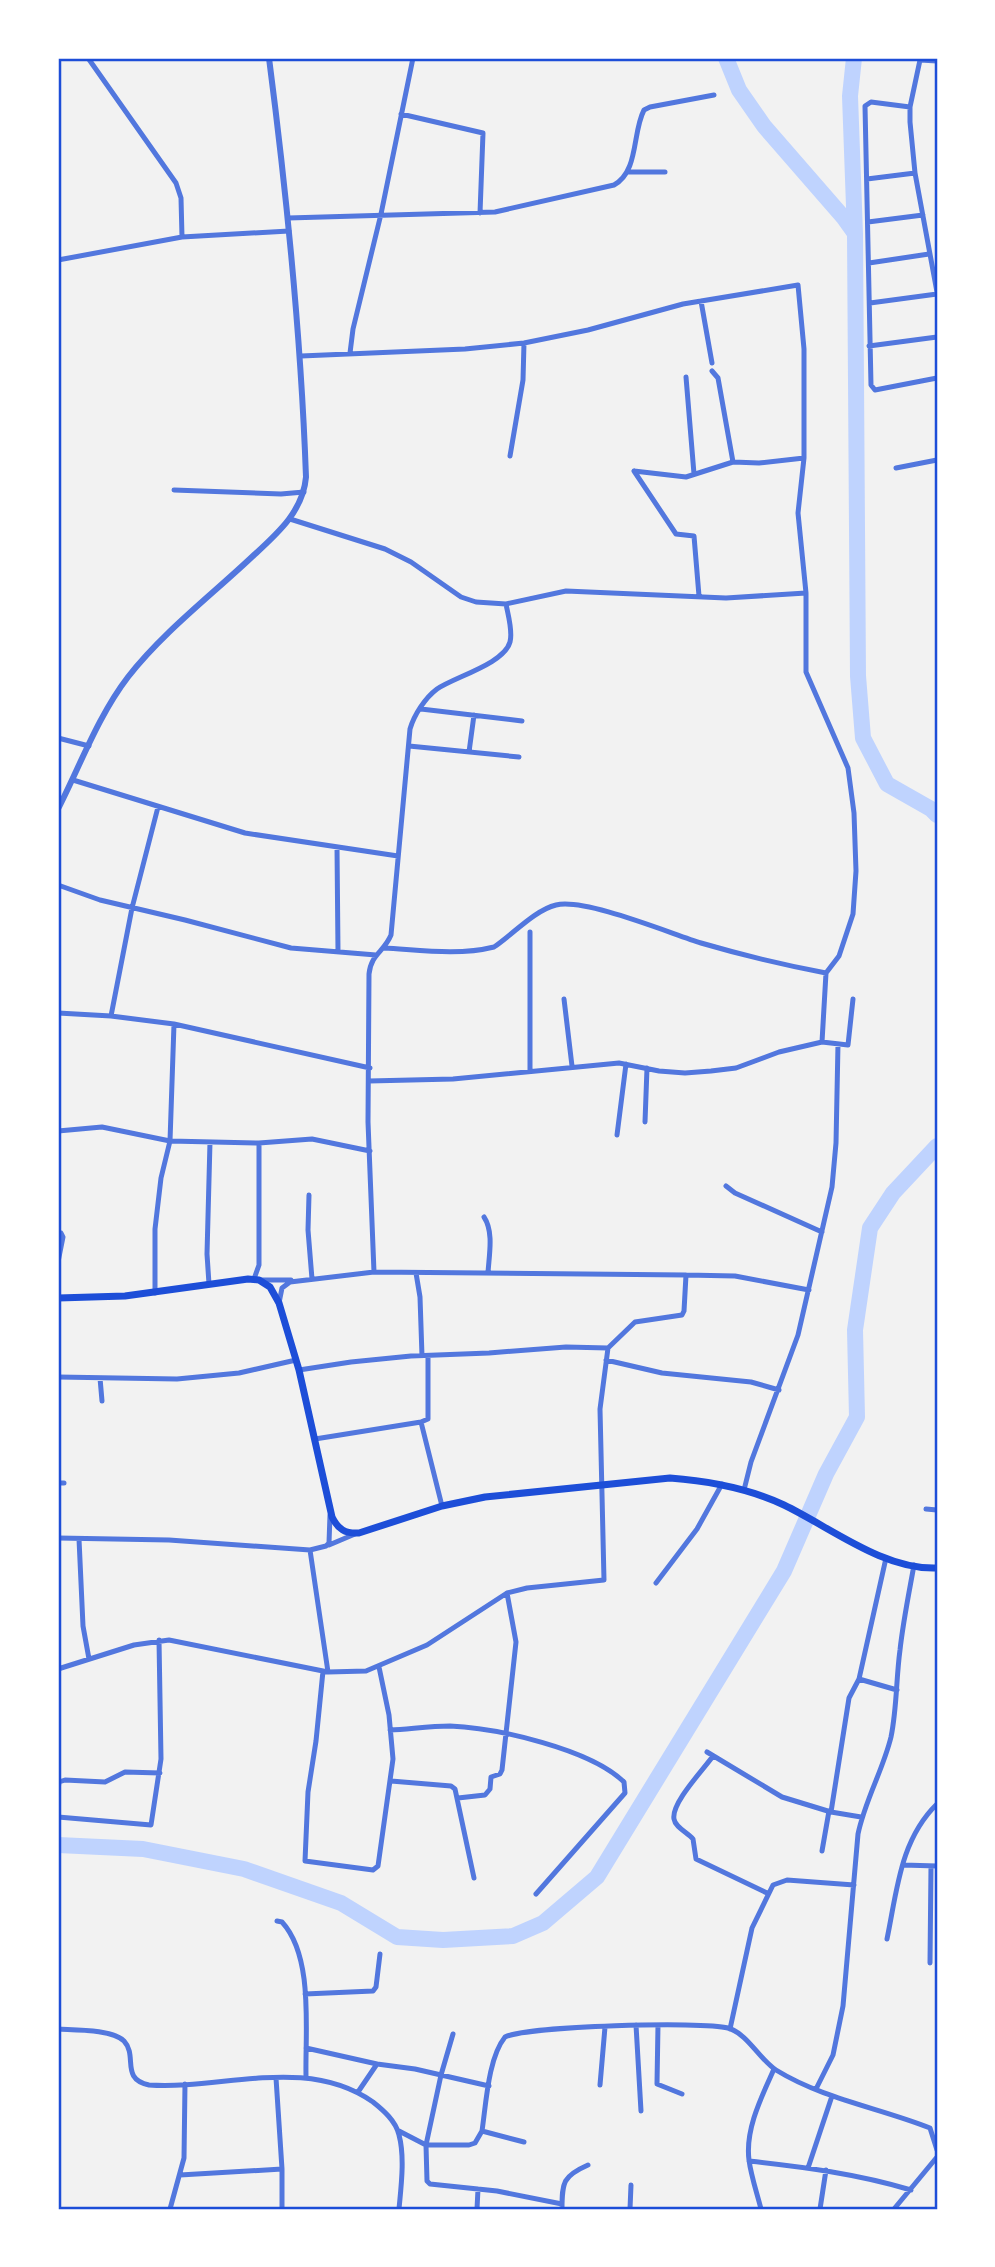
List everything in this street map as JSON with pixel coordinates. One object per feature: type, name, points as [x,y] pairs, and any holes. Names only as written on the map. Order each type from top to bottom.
[{"type":"main road","points":[[58,1298],[155,1293],[209,1284],[257,1280],[270,1287],[279,1303],[299,1370],[329,1505],[340,1529],[352,1533],[442,1506],[504,1494],[670,1478],[722,1484],[744,1490],[784,1505],[886,1558],[937,1568]]},
{"type":"street","points":[[88,58],[176,183],[181,198],[183,237]]},
{"type":"street","points":[[58,809],[111,701],[135,669],[204,600],[265,546],[290,519],[304,492],[306,477],[301,356],[288,218],[268,58]]},
{"type":"street","points":[[350,353],[413,58]]},
{"type":"street","points":[[870,303],[937,293],[915,173],[910,107],[920,60],[937,61]]},
{"type":"street","points":[[288,218],[480,213],[529,205],[614,185],[628,172],[642,113],[646,108],[714,95]]},
{"type":"street","points":[[910,107],[872,102],[865,106],[871,385],[875,390],[937,378]]},
{"type":"street","points":[[401,114],[483,133],[480,213]]},
{"type":"street","points":[[628,172],[664,173]]},
{"type":"street","points":[[867,179],[915,173]]},
{"type":"street","points":[[868,222],[923,215]]},
{"type":"street","points":[[58,260],[183,237],[289,231]]},
{"type":"street","points":[[869,263],[929,254]]},
{"type":"street","points":[[301,356],[465,349],[524,343],[588,331],[651,312],[701,301],[798,285],[804,349],[804,458],[798,513],[806,593],[806,671],[848,768],[854,813],[856,871],[853,914],[839,956],[826,972],[821,1042]]},
{"type":"street","points":[[701,301],[712,363]]},
{"type":"street","points":[[869,345],[937,337]]},
{"type":"street","points":[[510,456],[523,380],[524,343]]},
{"type":"street","points":[[712,371],[718,378],[733,461]]},
{"type":"street","points":[[686,377],[694,474]]},
{"type":"street","points":[[699,596],[695,538],[692,534],[676,534],[634,471],[686,477],[733,461],[759,463],[804,458]]},
{"type":"street","points":[[896,468],[937,460]]},
{"type":"street","points":[[174,490],[281,494],[304,492]]},
{"type":"street","points":[[290,519],[385,549],[411,562],[461,597],[476,602],[506,604],[566,591],[743,597],[806,593]]},
{"type":"street","points":[[374,1272],[369,974],[370,963],[384,948],[393,924],[410,729],[414,717],[440,687],[480,668],[503,653],[511,641],[506,604]]},
{"type":"street","points":[[421,709],[522,721]]},
{"type":"street","points":[[470,752],[474,715]]},
{"type":"street","points":[[58,738],[89,746]]},
{"type":"street","points":[[409,746],[519,757]]},
{"type":"street","points":[[73,780],[245,833],[398,856]]},
{"type":"street","points":[[111,1016],[132,908],[158,807]]},
{"type":"street","points":[[337,847],[338,952]]},
{"type":"street","points":[[58,885],[100,900],[291,948],[376,955]]},
{"type":"street","points":[[384,948],[444,952],[494,947],[547,908],[573,904],[701,943],[793,967],[826,972]]},
{"type":"street","points":[[530,932],[530,1072]]},
{"type":"street","points":[[564,999],[572,1066]]},
{"type":"street","points":[[369,1081],[453,1079],[572,1066],[625,1064],[685,1073],[736,1068],[779,1052],[821,1042],[848,1045],[853,999]]},
{"type":"street","points":[[58,1013],[174,1024],[370,1068]]},
{"type":"street","points":[[155,1293],[155,1229],[161,1178],[170,1141],[174,1024]]},
{"type":"street","points":[[744,1490],[751,1462],[798,1335],[832,1187],[836,1143],[838,1044]]},
{"type":"street","points":[[617,1135],[625,1064]]},
{"type":"street","points":[[645,1122],[648,1068]]},
{"type":"street","points":[[58,1131],[102,1127],[170,1141],[259,1143],[320,1139],[370,1151]]},
{"type":"street","points":[[209,1284],[206,1254],[210,1142]]},
{"type":"street","points":[[259,1143],[257,1280],[298,1280],[374,1272],[687,1275],[735,1276],[809,1290]]},
{"type":"street","points":[[726,1186],[735,1193],[822,1232]]},
{"type":"street","points":[[309,1195],[308,1230],[312,1279]]},
{"type":"street","points":[[484,1217],[489,1228],[488,1273]]},
{"type":"street","points":[[58,1234],[61,1233],[62,1237],[58,1262]]},
{"type":"street","points":[[315,1439],[428,1419],[425,1356],[416,1273]]},
{"type":"street","points":[[58,1669],[159,1640],[186,1642],[326,1672],[357,1672],[379,1667],[426,1645],[506,1593],[527,1588],[604,1580],[600,1409],[608,1348],[635,1322],[682,1315],[687,1275]]},
{"type":"street","points":[[279,1303],[285,1284],[298,1280]]},
{"type":"street","points":[[299,1370],[351,1362],[425,1356],[566,1347],[608,1348]]},
{"type":"street","points":[[58,1377],[177,1379],[239,1373],[296,1360]]},
{"type":"street","points":[[606,1360],[662,1373],[751,1382],[779,1390]]},
{"type":"street","points":[[100,1378],[102,1401]]},
{"type":"street","points":[[421,1422],[442,1506]]},
{"type":"street","points":[[656,1583],[697,1529],[722,1484]]},
{"type":"street","points":[[326,1546],[331,1540],[329,1505]]},
{"type":"street","points":[[926,1509],[937,1510]]},
{"type":"street","points":[[58,1538],[169,1540],[310,1550],[359,1533]]},
{"type":"street","points":[[79,1539],[83,1626],[89,1659]]},
{"type":"street","points":[[310,1550],[326,1672],[308,1792],[305,1861],[373,1870],[377,1868],[393,1759],[379,1667]]},
{"type":"street","points":[[822,1851],[849,1698],[859,1679],[886,1558]]},
{"type":"street","points":[[816,2089],[830,2065],[837,2039],[843,2006],[858,1834],[862,1816],[886,1758],[895,1711],[900,1651],[914,1564]]},
{"type":"street","points":[[458,1798],[483,1796],[489,1791],[491,1777],[500,1774],[502,1770],[516,1642],[506,1593]]},
{"type":"street","points":[[58,1817],[151,1825],[160,1773],[159,1640]]},
{"type":"street","points":[[859,1679],[897,1689]]},
{"type":"street","points":[[390,1730],[451,1726],[506,1734],[558,1748],[592,1761],[619,1778],[626,1788],[625,1793],[536,1894]]},
{"type":"street","points":[[767,1893],[696,1858],[693,1839],[674,1819],[676,1805],[710,1754],[782,1797],[830,1811],[862,1816]]},
{"type":"street","points":[[58,1790],[62,1781],[105,1782],[125,1772],[160,1773]]},
{"type":"street","points":[[391,1781],[451,1786],[455,1789],[474,1878]]},
{"type":"street","points":[[887,1940],[903,1865],[914,1833],[937,1804]]},
{"type":"street","points":[[903,1865],[934,1866],[930,1963],[937,1957]]},
{"type":"street","points":[[730,2029],[752,1928],[767,1893],[776,1883],[787,1880],[853,1885]]},
{"type":"street","points":[[277,1921],[287,1927],[304,1970],[306,2076]]},
{"type":"street","points":[[305,1994],[373,1991],[377,1983],[380,1954]]},
{"type":"street","points":[[636,2025],[641,2111]]},
{"type":"street","points":[[58,2029],[97,2032],[119,2038],[127,2045],[134,2078],[141,2084],[156,2086],[306,2076],[358,2091],[379,2107],[399,2131],[426,2145],[469,2146],[475,2143],[482,2131],[489,2086],[500,2045],[509,2035],[636,2025],[714,2026],[730,2029],[775,2069],[816,2089],[930,2128],[937,2150]]},
{"type":"street","points":[[658,2025],[657,2084],[682,2094]]},
{"type":"street","points":[[600,2085],[605,2027]]},
{"type":"street","points":[[453,2034],[426,2145],[429,2185],[478,2189],[562,2207],[563,2184],[567,2176],[588,2165]]},
{"type":"street","points":[[306,2048],[489,2086]]},
{"type":"street","points":[[358,2091],[377,2064]]},
{"type":"street","points":[[761,2209],[749,2161],[753,2125],[762,2095],[775,2069]]},
{"type":"street","points":[[276,2078],[282,2209]]},
{"type":"street","points":[[170,2209],[185,2145],[185,2084]]},
{"type":"street","points":[[808,2168],[832,2096]]},
{"type":"street","points":[[399,2131],[399,2209]]},
{"type":"street","points":[[482,2131],[524,2142]]},
{"type":"street","points":[[894,2209],[937,2157]]},
{"type":"street","points":[[749,2161],[826,2170],[882,2181],[911,2190]]},
{"type":"street","points":[[180,2175],[282,2169]]},
{"type":"street","points":[[820,2209],[826,2170]]},
{"type":"street","points":[[629,2209],[631,2185]]},
{"type":"street","points":[[477,2209],[478,2189]]},
{"type":"waterway","points":[[726,58],[739,90],[764,126],[854,232]]},
{"type":"waterway","points":[[854,58],[850,96],[855,234],[858,676],[863,738],[887,784],[937,815]]},
{"type":"waterway","points":[[58,1845],[143,1849],[244,1869],[341,1903],[397,1937],[443,1940],[513,1936],[543,1923],[597,1877],[784,1571],[826,1474],[857,1417],[855,1330],[870,1228],[893,1193],[937,1146]]}]
